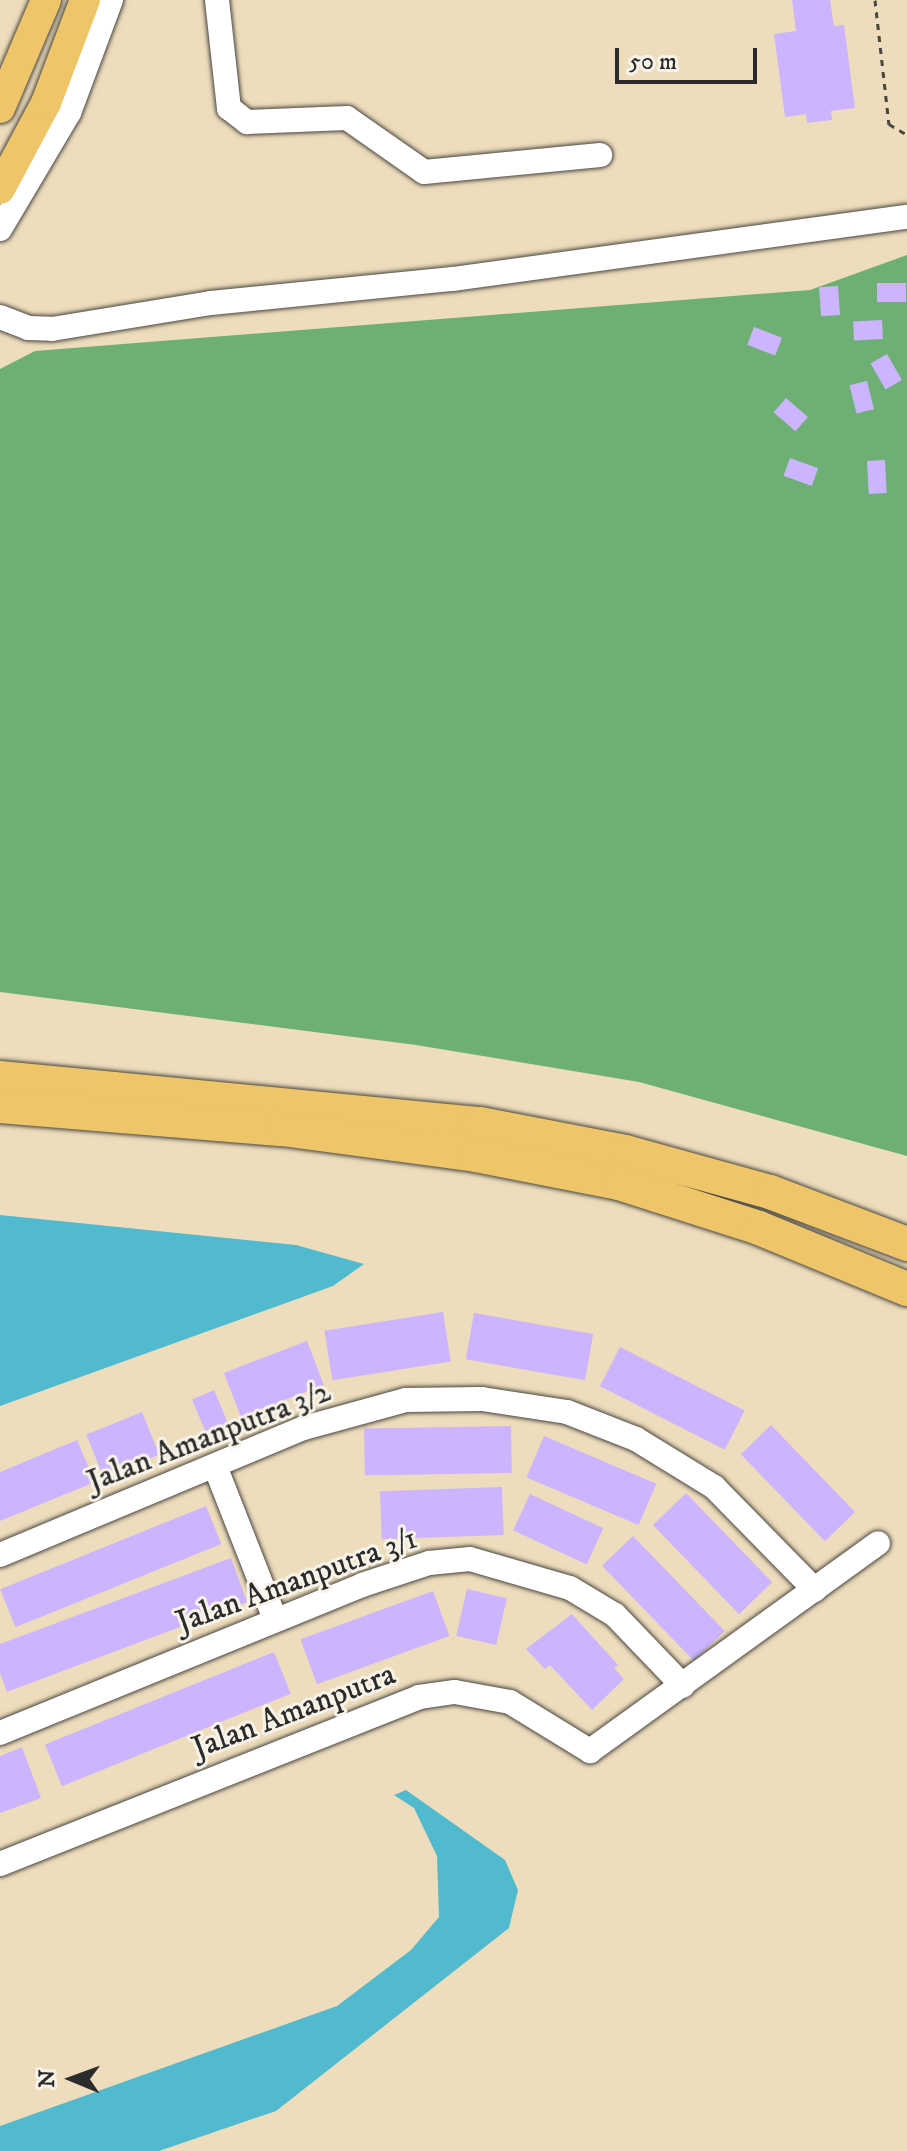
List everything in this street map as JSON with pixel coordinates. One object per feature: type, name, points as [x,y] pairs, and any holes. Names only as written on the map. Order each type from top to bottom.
[{"type":"highway","points":[[0,1078],[480,1124],[625,1152],[770,1192],[907,1244]]},
{"type":"highway","points":[[0,1106],[282,1129],[476,1155],[590,1177],[759,1228],[907,1289]]},
{"type":"main road","points":[[0,108],[46,0]]},
{"type":"main road","points":[[0,189],[46,103],[85,0]]},
{"type":"street","points":[[0,229],[69,113],[111,0]]},
{"type":"street","points":[[217,0],[229,108],[247,122],[347,118],[424,172],[600,155]]},
{"type":"street","points":[[0,317],[28,328],[64,328],[211,303],[453,279],[907,217]]},
{"type":"street","name":"Jalan Amanputra 3/2","points":[[0,1555],[304,1428],[406,1400],[482,1399],[567,1412],[636,1439],[714,1487],[815,1590]]},
{"type":"street","points":[[215,1466],[275,1619]]},
{"type":"street","name":"Jalan Amanputra","points":[[0,1864],[419,1697],[455,1692],[510,1702],[590,1751],[878,1543]]},
{"type":"street","name":"Jalan Amanputra 3/1","points":[[0,1733],[275,1619],[429,1563],[470,1559],[570,1588],[615,1615],[683,1686]]},
{"type":"path","points":[[875,0],[889,124],[907,135]]},
{"type":"green space","points":[[907,255],[907,1156],[639,1082],[416,1045],[0,992],[0,369],[35,351],[810,290]]},
{"type":"water","points":[[0,1215],[296,1245],[364,1264],[333,1286],[0,1406]]},
{"type":"water","points":[[406,1790],[505,1860],[518,1890],[509,1928],[276,2111],[159,2151],[0,2151],[0,2126],[337,2006],[411,1950],[439,1917],[437,1856],[414,1808],[394,1795]]},
{"type":"building","points":[[792,0],[830,0],[834,26],[844,25],[855,108],[831,111],[832,120],[807,123],[806,114],[785,117],[774,34],[796,31]]},
{"type":"building","points":[[877,283],[906,283],[906,302],[877,302]]},
{"type":"building","points":[[838,286],[840,315],[821,316],[819,287]]},
{"type":"building","points":[[882,320],[883,339],[854,340],[853,322]]},
{"type":"building","points":[[754,327],[782,338],[775,355],[747,345]]},
{"type":"building","points":[[887,354],[902,380],[886,389],[871,364]]},
{"type":"building","points":[[867,381],[874,409],[857,413],[850,385]]},
{"type":"building","points":[[786,398],[808,417],[795,431],[774,412]]},
{"type":"building","points":[[790,458],[818,468],[812,486],[784,476]]},
{"type":"building","points":[[885,460],[887,493],[869,494],[867,461]]},
{"type":"building","points":[[443,1312],[451,1361],[332,1380],[324,1331]]},
{"type":"building","points":[[474,1313],[593,1334],[585,1380],[466,1359]]},
{"type":"building","points":[[307,1341],[324,1385],[241,1417],[224,1373]]},
{"type":"building","points":[[620,1347],[745,1411],[725,1450],[600,1386]]},
{"type":"building","points":[[214,1390],[229,1426],[207,1435],[192,1399]]},
{"type":"building","points":[[142,1412],[159,1455],[104,1477],[86,1434]]},
{"type":"building","points":[[771,1425],[855,1512],[825,1541],[741,1454]]},
{"type":"building","points":[[511,1426],[512,1473],[365,1476],[364,1429]]},
{"type":"building","points":[[544,1436],[656,1484],[639,1525],[526,1477]]},
{"type":"building","points":[[77,1440],[95,1482],[0,1521],[0,1472]]},
{"type":"building","points":[[502,1487],[504,1535],[382,1539],[380,1491]]},
{"type":"building","points":[[686,1493],[772,1582],[739,1614],[653,1525]]},
{"type":"building","points":[[530,1494],[603,1528],[587,1564],[513,1530]]},
{"type":"building","points":[[206,1506],[221,1544],[16,1627],[0,1589]]},
{"type":"building","points":[[633,1536],[725,1631],[694,1661],[602,1566]]},
{"type":"building","points":[[231,1558],[247,1602],[7,1692],[0,1673],[0,1644]]},
{"type":"building","points":[[467,1589],[507,1598],[496,1645],[456,1636]]},
{"type":"building","points":[[433,1591],[449,1636],[317,1684],[301,1639]]},
{"type":"building","points":[[572,1614],[618,1665],[614,1668],[624,1679],[592,1710],[550,1665],[545,1669],[526,1649]]},
{"type":"building","points":[[274,1652],[291,1694],[62,1786],[45,1745]]},
{"type":"building","points":[[22,1747],[41,1798],[0,1813],[0,1756]]}]
